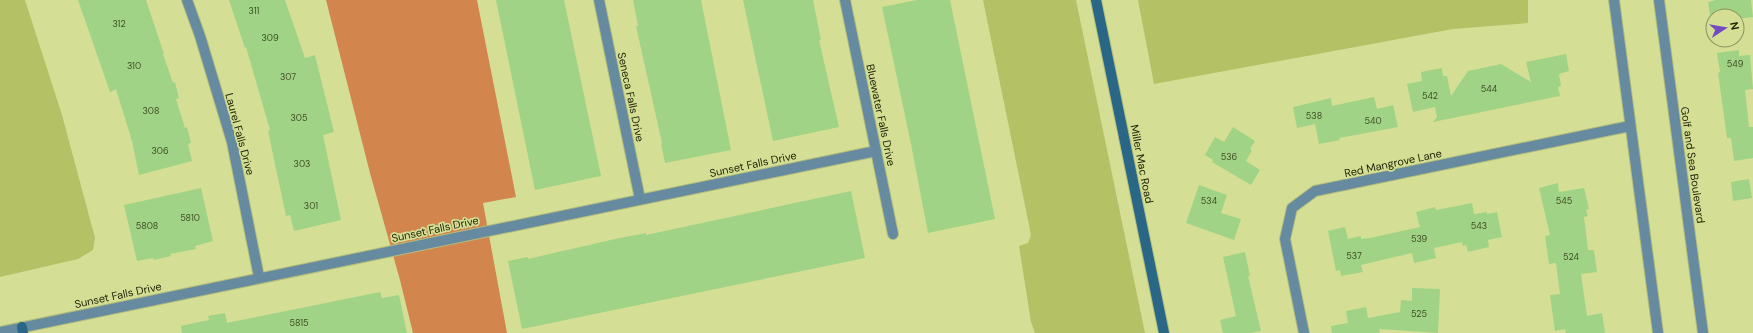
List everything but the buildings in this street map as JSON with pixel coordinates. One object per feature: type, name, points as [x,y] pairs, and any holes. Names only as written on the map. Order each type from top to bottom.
[{"type":"street","name":"Laurel Falls Drive","points":[[186,0],[200,36],[232,142],[259,277]]},
{"type":"street","name":"Seneca Falls Drive","points":[[599,0],[640,199]]},
{"type":"street","name":"Bluewater Falls Drive","points":[[845,0],[893,234]]},
{"type":"street","name":"Miller Mac Road","points":[[1096,0],[1164,333]]},
{"type":"street","points":[[1614,0],[1658,333]]},
{"type":"street","name":"Golf and Sea Boulevard","points":[[1659,0],[1703,333]]},
{"type":"street","name":"Red Mangrove Lane","points":[[1304,333],[1284,239],[1292,208],[1315,191],[1630,126]]},
{"type":"street","name":"Sunset Falls Drive","points":[[0,332],[22,330],[259,277],[876,151]]},
{"type":"shaded area","points":[[0,0],[25,0],[62,115],[95,238],[93,250],[78,259],[0,277]]},
{"type":"shaded area","points":[[326,0],[477,0],[516,197],[483,203],[507,333],[413,333]]},
{"type":"shaded area","points":[[983,0],[1076,0],[1145,333],[1035,333],[1031,322],[1019,246],[1028,243],[1031,235]]},
{"type":"shaded area","points":[[1138,0],[1528,0],[1528,23],[1453,29],[1154,84]]}]
